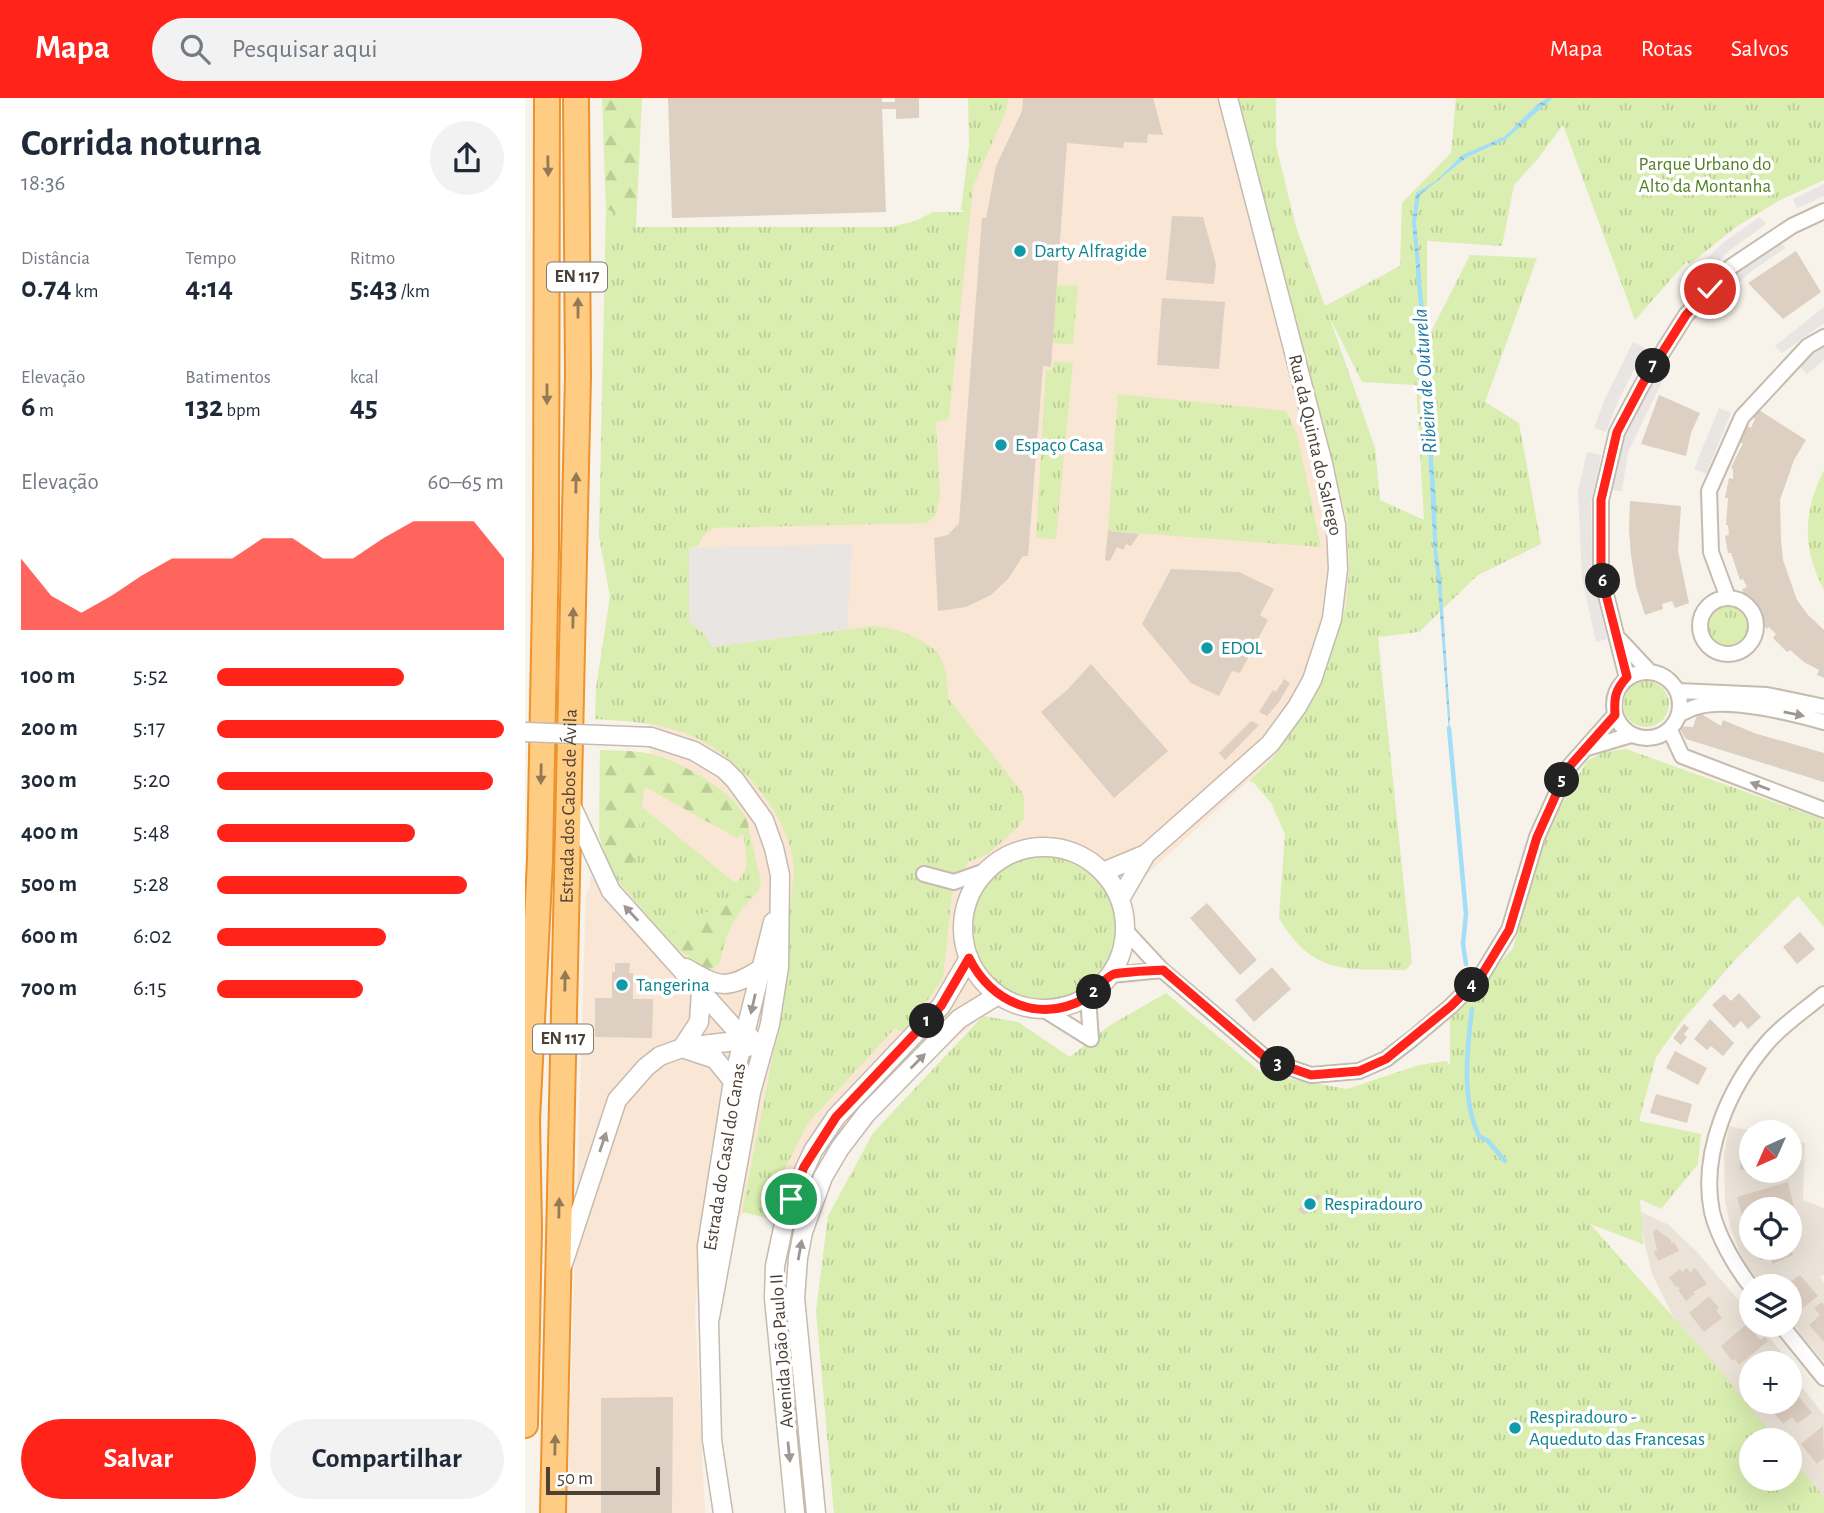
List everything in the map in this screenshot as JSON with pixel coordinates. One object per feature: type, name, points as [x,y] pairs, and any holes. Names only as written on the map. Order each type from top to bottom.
[{"type":"highway","name":"Estrada dos Cabos de Ávila","points":[[525,1425],[530,1228],[527,1120],[540,860],[546,549],[547,98]]},
{"type":"highway","name":"Estrada dos Cabos de Ávila","points":[[553,1513],[578,376],[576,98]]},
{"type":"highway","points":[[525,1254],[530,1228]]},
{"type":"street","name":"Rua da Quinta do Salrego","points":[[1103,872],[1146,853],[1270,744],[1291,716],[1312,680],[1332,619],[1338,569],[1336,525],[1323,464],[1228,98]]},
{"type":"street","points":[[1627,677],[1601,575],[1601,500],[1617,432],[1643,383],[1686,315],[1732,266],[1792,226],[1824,211]]},
{"type":"street","points":[[1728,598],[1711,552],[1709,491],[1742,417],[1808,346],[1824,337]]},
{"type":"street","points":[[1728,598],[1747,605],[1757,624],[1751,644],[1743,651],[1723,654],[1705,643],[1699,624],[1702,613],[1709,605],[1728,598]]},
{"type":"street","points":[[1619,639],[1649,671],[1667,678],[1678,691],[1681,703],[1680,714],[1670,730],[1654,738],[1643,738],[1631,735],[1620,725],[1615,715],[1614,698],[1627,677],[1637,672],[1649,671]]},
{"type":"street","points":[[1678,691],[1767,695],[1824,707]]},
{"type":"street","points":[[1680,714],[1699,706],[1727,703],[1824,722]]},
{"type":"street","points":[[1125,930],[1163,970],[1268,1060],[1311,1075],[1359,1071],[1386,1059],[1451,1006],[1481,976],[1509,930],[1537,837],[1568,768],[1615,715]]},
{"type":"street","points":[[1670,730],[1682,756],[1824,810]]},
{"type":"street","name":"Estrada do Casal do Canas","points":[[525,732],[651,737],[694,751],[724,769],[735,780],[755,806],[769,833],[778,864],[781,891],[779,967],[770,1024],[751,1092],[710,1317]]},
{"type":"street","points":[[1585,748],[1631,735]]},
{"type":"street","points":[[569,801],[611,891],[745,1040]]},
{"type":"street","points":[[924,874],[954,882],[988,870],[1015,853],[1046,847],[1077,854],[1103,872],[1120,899],[1125,930],[1119,961],[1111,975],[1088,997],[1074,1004],[1043,1009],[1027,1007],[998,995],[976,972],[965,942],[965,911],[978,882],[988,870]]},
{"type":"street","name":"Rua da Quinta do Salrego","points":[[1120,899],[1146,853]]},
{"type":"street","name":"Estrada do Casal do Canas","points":[[723,1513],[712,1440],[708,1246],[733,1081],[781,891]]},
{"type":"street","name":"Avenida João Paulo II","points":[[795,1513],[774,1298],[775,1266],[791,1199],[804,1167],[836,1117],[941,1006],[969,958]]},
{"type":"street","points":[[677,963],[715,985],[739,983],[761,969]]},
{"type":"street","points":[[1111,975],[1163,970]]},
{"type":"street","points":[[682,1048],[699,1022],[701,992]]},
{"type":"street","points":[[1741,1274],[1713,1213],[1709,1172],[1721,1124],[1739,1079],[1769,1041],[1824,994]]},
{"type":"street","name":"Avenida João Paulo II","points":[[816,1513],[795,1298],[803,1233],[823,1177],[840,1147],[866,1114],[960,1019],[998,995]]},
{"type":"street","points":[[1043,1009],[1091,1040],[1088,997]]},
{"type":"street","name":"Estrada do Casal do Canas","points":[[745,1040],[770,1024]]},
{"type":"street","points":[[558,1277],[617,1100],[646,1067],[660,1056],[682,1048],[745,1040]]},
{"type":"street","name":"Estrada do Casal do Canas","points":[[745,1040],[751,1059],[751,1092]]},
{"type":"street","points":[[682,1048],[715,1059],[733,1081]]},
{"type":"street","points":[[1791,1337],[1824,1378]]},
{"type":"shaded area","points":[[971,98],[1238,98],[1347,521],[1349,569],[1346,606],[1326,672],[1274,757],[1120,899],[983,1016],[699,1250],[695,1314],[705,1513],[567,1513],[586,895],[590,887],[590,875],[594,878],[650,754],[648,531],[921,520],[972,144]]},
{"type":"shaded area","points":[[1824,184],[1824,196],[1797,208],[1793,199]]},
{"type":"shaded area","points":[[1760,217],[1766,224],[1730,250],[1704,274],[1698,267],[1724,242]]},
{"type":"shaded area","points":[[1779,241],[1785,248],[1748,274],[1722,298],[1717,291],[1743,266]]},
{"type":"shaded area","points":[[1824,307],[1824,323],[1782,353],[1775,346]]},
{"type":"shaded area","points":[[1633,342],[1645,348],[1619,399],[1606,432],[1594,428],[1605,399]]},
{"type":"shaded area","points":[[1824,345],[1824,360],[1807,374],[1798,365]]},
{"type":"shaded area","points":[[1662,361],[1670,365],[1628,452],[1622,491],[1610,490],[1619,450],[1639,401]]},
{"type":"shaded area","points":[[1719,408],[1731,413],[1706,474],[1694,469]]},
{"type":"shaded area","points":[[1587,452],[1601,455],[1591,504],[1592,576],[1607,639],[1596,642],[1582,578],[1578,492]]},
{"type":"shaded area","points":[[852,544],[847,629],[712,647],[705,635],[689,621],[689,548]]},
{"type":"shaded area","points":[[1729,1126],[1739,1128],[1739,1183],[1803,1183],[1805,1143],[1803,1200],[1824,1208],[1824,1275],[1819,1276],[1824,1283],[1824,1362],[1802,1336],[1802,1274],[1753,1274],[1743,1260],[1802,1260],[1802,1197],[1739,1197],[1739,1249],[1725,1201],[1724,1154]]},
{"type":"shaded area","points":[[1637,1210],[1669,1225],[1698,1253],[1739,1301],[1739,1337],[1769,1337],[1780,1351],[1739,1351],[1739,1395],[1674,1318],[1652,1274]]},
{"type":"shaded area","points":[[1802,1388],[1824,1415],[1824,1497],[1802,1470],[1802,1428],[1767,1428],[1755,1414],[1802,1414]]},
{"type":"green space","points":[[602,98],[642,98],[636,227],[606,208]]},
{"type":"green space","points":[[968,98],[1008,98],[1006,111],[973,187],[949,419],[936,422],[940,495],[935,516],[926,523],[713,528],[704,535],[698,546],[689,548],[689,621],[705,635],[712,647],[874,626],[899,631],[919,639],[934,649],[941,659],[948,698],[1024,795],[1024,818],[1017,828],[988,854],[968,862],[952,893],[943,978],[925,1004],[928,1008],[904,1033],[895,1028],[808,1123],[781,1176],[771,1219],[742,1212],[780,1020],[794,868],[790,846],[782,825],[755,784],[719,752],[699,739],[669,728],[595,719],[596,688],[610,596],[599,537],[606,208],[636,227],[892,227],[918,220],[933,212],[967,212],[961,210],[969,145]]},
{"type":"green space","name":"Parque Urbano do Alto da Montanha","points":[[1238,98],[1276,98],[1276,145],[1296,227],[1325,306],[1400,266],[1402,203],[1451,153],[1456,98],[1824,98],[1824,180],[1780,200],[1736,227],[1690,264],[1686,262],[1635,320],[1563,125],[1514,185],[1502,246],[1427,241],[1427,330],[1431,332],[1470,255],[1537,258],[1485,402],[1519,423],[1541,544],[1478,575],[1419,632],[1378,637],[1412,963],[1406,970],[1366,970],[1333,965],[1319,960],[1292,937],[1279,918],[1285,834],[1271,803],[1254,783],[1249,781],[1274,757],[1326,672],[1346,606],[1349,569],[1347,520]],"holes":[[[1329,316],[1362,382],[1416,385],[1424,520],[1380,500],[1375,448]]]},
{"type":"green space","points":[[1057,285],[1078,286],[1073,344],[1053,343]]},
{"type":"green space","points":[[1054,361],[1073,363],[1056,539],[1036,538],[1046,370],[1052,370]]},
{"type":"green space","points":[[1118,394],[1286,411],[1297,434],[1321,547],[1108,531]]},
{"type":"green space","points":[[1824,470],[1824,590],[1812,560],[1808,530],[1812,500]]},
{"type":"green space","points":[[1728,605],[1743,611],[1749,626],[1743,641],[1728,647],[1713,641],[1707,626],[1713,611]]},
{"type":"green space","points":[[1646,681],[1662,688],[1669,704],[1662,720],[1646,727],[1630,720],[1623,704],[1630,688]]},
{"type":"green space","points":[[1626,749],[1824,820],[1824,927],[1798,896],[1734,961],[1681,1022],[1656,1057],[1639,1121],[1701,1134],[1698,1164],[1661,1209],[1640,1199],[1643,1244],[1590,1224],[1739,1394],[1739,1414],[1756,1414],[1767,1428],[1739,1428],[1739,1491],[1802,1491],[1802,1470],[1824,1497],[1824,1513],[834,1513],[816,1311],[828,1216],[873,1133],[983,1016],[1018,1022],[1070,1057],[1109,1026],[1166,993],[1263,1074],[1347,1089],[1419,1065],[1446,1061],[1450,1065],[1450,1019],[1513,948],[1547,830],[1587,761],[1604,752]]},
{"type":"green space","points":[[600,750],[648,753],[697,774],[738,806],[746,818],[749,830],[737,838],[645,787],[630,880],[612,874],[599,836]]},
{"type":"green space","points":[[642,807],[735,883],[746,867],[743,834],[749,830],[761,881],[758,892],[708,912],[673,922],[674,946],[612,874],[630,879]]},
{"type":"green space","points":[[1044,855],[1072,861],[1095,877],[1111,900],[1117,928],[1111,956],[1095,979],[1072,995],[1044,1001],[1016,995],[993,979],[977,956],[971,928],[977,900],[993,877],[1016,861]]},
{"type":"green space","points":[[758,892],[732,924],[720,963],[709,971],[674,946],[673,922],[708,912]]},
{"type":"water","points":[[1547,98],[1553,98],[1505,140],[1467,157],[1420,195],[1416,222],[1421,276],[1417,277],[1412,222],[1416,193],[1437,180],[1462,155],[1504,137]]},
{"type":"water","points":[[1421,320],[1436,501],[1449,733],[1434,556]]},
{"type":"building","points":[[668,98],[882,98],[882,102],[895,102],[895,98],[919,98],[919,118],[896,119],[896,109],[882,109],[886,212],[672,218]]},
{"type":"building","points":[[1023,98],[1153,98],[1163,135],[1148,134],[1147,143],[1124,142],[1123,148],[1067,143],[1051,367],[1043,366],[1028,556],[1023,556],[1008,579],[991,595],[966,607],[938,611],[934,538],[948,535],[959,523],[982,218],[986,218],[996,166],[1022,111]]},
{"type":"building","points":[[1172,216],[1203,217],[1216,264],[1214,284],[1166,280]]},
{"type":"building","points":[[1796,251],[1821,292],[1783,319],[1748,283]]},
{"type":"building","points":[[1162,298],[1225,302],[1219,369],[1157,365]]},
{"type":"building","points":[[1659,395],[1700,413],[1691,433],[1686,456],[1641,444]]},
{"type":"building","points":[[1759,410],[1806,440],[1794,460],[1780,500],[1781,540],[1783,560],[1797,600],[1824,630],[1824,678],[1817,675],[1819,670],[1790,650],[1787,652],[1773,638],[1776,634],[1769,627],[1767,629],[1753,605],[1750,605],[1742,589],[1747,587],[1743,579],[1740,580],[1731,553],[1728,553],[1725,536],[1729,535],[1726,525],[1728,498],[1725,498],[1729,478],[1733,479],[1731,468],[1743,443],[1739,443],[1748,426],[1751,428],[1755,419],[1753,417]]},
{"type":"building","points":[[1630,501],[1681,506],[1678,551],[1689,603],[1675,608],[1672,601],[1662,604],[1663,609],[1645,615],[1636,587],[1631,555]]},
{"type":"building","points":[[1108,531],[1139,534],[1131,546],[1126,544],[1123,550],[1117,547],[1110,561],[1105,560]]},
{"type":"building","name":"EDOL","points":[[1171,569],[1239,572],[1274,589],[1260,615],[1268,620],[1240,673],[1232,671],[1219,696],[1191,683],[1142,624]]},
{"type":"building","points":[[1091,664],[1168,751],[1114,798],[1041,712],[1067,690]]},
{"type":"building","points":[[1284,679],[1290,683],[1279,702],[1267,716],[1259,712],[1273,690],[1276,692]]},
{"type":"building","points":[[1698,712],[1721,726],[1723,720],[1754,733],[1824,753],[1824,782],[1686,739],[1678,726],[1693,727]]},
{"type":"building","points":[[1251,721],[1259,725],[1225,760],[1219,753]]},
{"type":"building","points":[[1207,903],[1257,960],[1240,975],[1190,918]]},
{"type":"building","points":[[1800,932],[1815,949],[1797,964],[1783,947]]},
{"type":"building","points":[[615,963],[630,963],[629,973],[633,973],[633,999],[653,999],[652,1038],[595,1037],[595,998],[612,998],[612,972],[615,972]]},
{"type":"building","points":[[1272,967],[1291,989],[1254,1022],[1235,1000]]},
{"type":"building","points":[[1739,993],[1761,1017],[1748,1029],[1741,1021],[1734,1028],[1712,1005],[1724,994],[1731,1001]]},
{"type":"building","points":[[1710,1019],[1734,1043],[1723,1056],[1711,1046],[1707,1050],[1694,1039]]},
{"type":"building","points":[[1684,1024],[1689,1028],[1681,1045],[1673,1038]]},
{"type":"building","points":[[1675,1051],[1707,1068],[1698,1085],[1666,1068]]},
{"type":"building","points":[[1656,1094],[1692,1104],[1687,1123],[1650,1113]]},
{"type":"building","points":[[1788,1183],[1792,1197],[1739,1197],[1739,1204],[1737,1197]]},
{"type":"building","name":"Respiradouro","points":[[1318,1194],[1321,1197],[1304,1215],[1298,1209]]},
{"type":"building","points":[[1656,1229],[1671,1240],[1671,1243],[1674,1242],[1679,1251],[1658,1261],[1654,1252],[1657,1250],[1653,1232]]},
{"type":"building","points":[[1687,1268],[1690,1273],[1695,1268],[1707,1284],[1693,1292],[1695,1294],[1686,1301],[1678,1290],[1680,1289],[1669,1278],[1680,1269],[1682,1272]]},
{"type":"building","points":[[1802,1277],[1818,1296],[1802,1309]]},
{"type":"building","points":[[1709,1296],[1719,1308],[1716,1310],[1722,1318],[1704,1332],[1689,1313]]},
{"type":"building","points":[[1822,1302],[1824,1342],[1809,1325],[1820,1315],[1814,1308]]},
{"type":"building","points":[[1739,1331],[1739,1337],[1758,1337],[1760,1340],[1765,1337],[1768,1341],[1756,1351],[1739,1351],[1739,1365],[1735,1359],[1732,1361],[1721,1346]]},
{"type":"building","points":[[673,1397],[672,1513],[601,1513],[601,1398]]},
{"type":"building","points":[[1802,1400],[1812,1413],[1797,1424],[1792,1417],[1783,1424],[1775,1414],[1802,1414]]},
{"type":"building","points":[[1823,1426],[1824,1458],[1817,1464],[1802,1443]]},
{"type":"waterway","name":"Ribeira de Outurela","points":[[1418,270],[1423,324]]},
{"type":"waterway","points":[[1449,728],[1466,914],[1463,944],[1466,964]]},
{"type":"waterway","points":[[1472,1009],[1467,1074],[1473,1121],[1479,1136],[1488,1141],[1505,1161]]},
{"type":"place","name":"Darty Alfragide","points":[[1020,251]]},
{"type":"place","name":"Espaço Casa","points":[[1001,445]]},
{"type":"place","name":"EDOL","points":[[1207,648]]},
{"type":"place","name":"Tangerina","points":[[622,985]]},
{"type":"place","name":"Respiradouro","points":[[1310,1204]]},
{"type":"place","name":"Respiradouro - Aqueduto das Francesas","points":[[1515,1428]]},
{"type":"route","points":[[791,1199],[804,1167],[836,1117],[941,1006],[969,958],[976,972],[998,995],[1012,1003],[1043,1009],[1074,1004],[1101,987],[1111,975],[1163,970],[1268,1060],[1311,1075],[1359,1071],[1386,1059],[1451,1006],[1481,976],[1509,930],[1537,837],[1568,768],[1615,715],[1614,698],[1627,677],[1601,575],[1601,500],[1617,432],[1643,383],[1686,315],[1710,289]]}]
